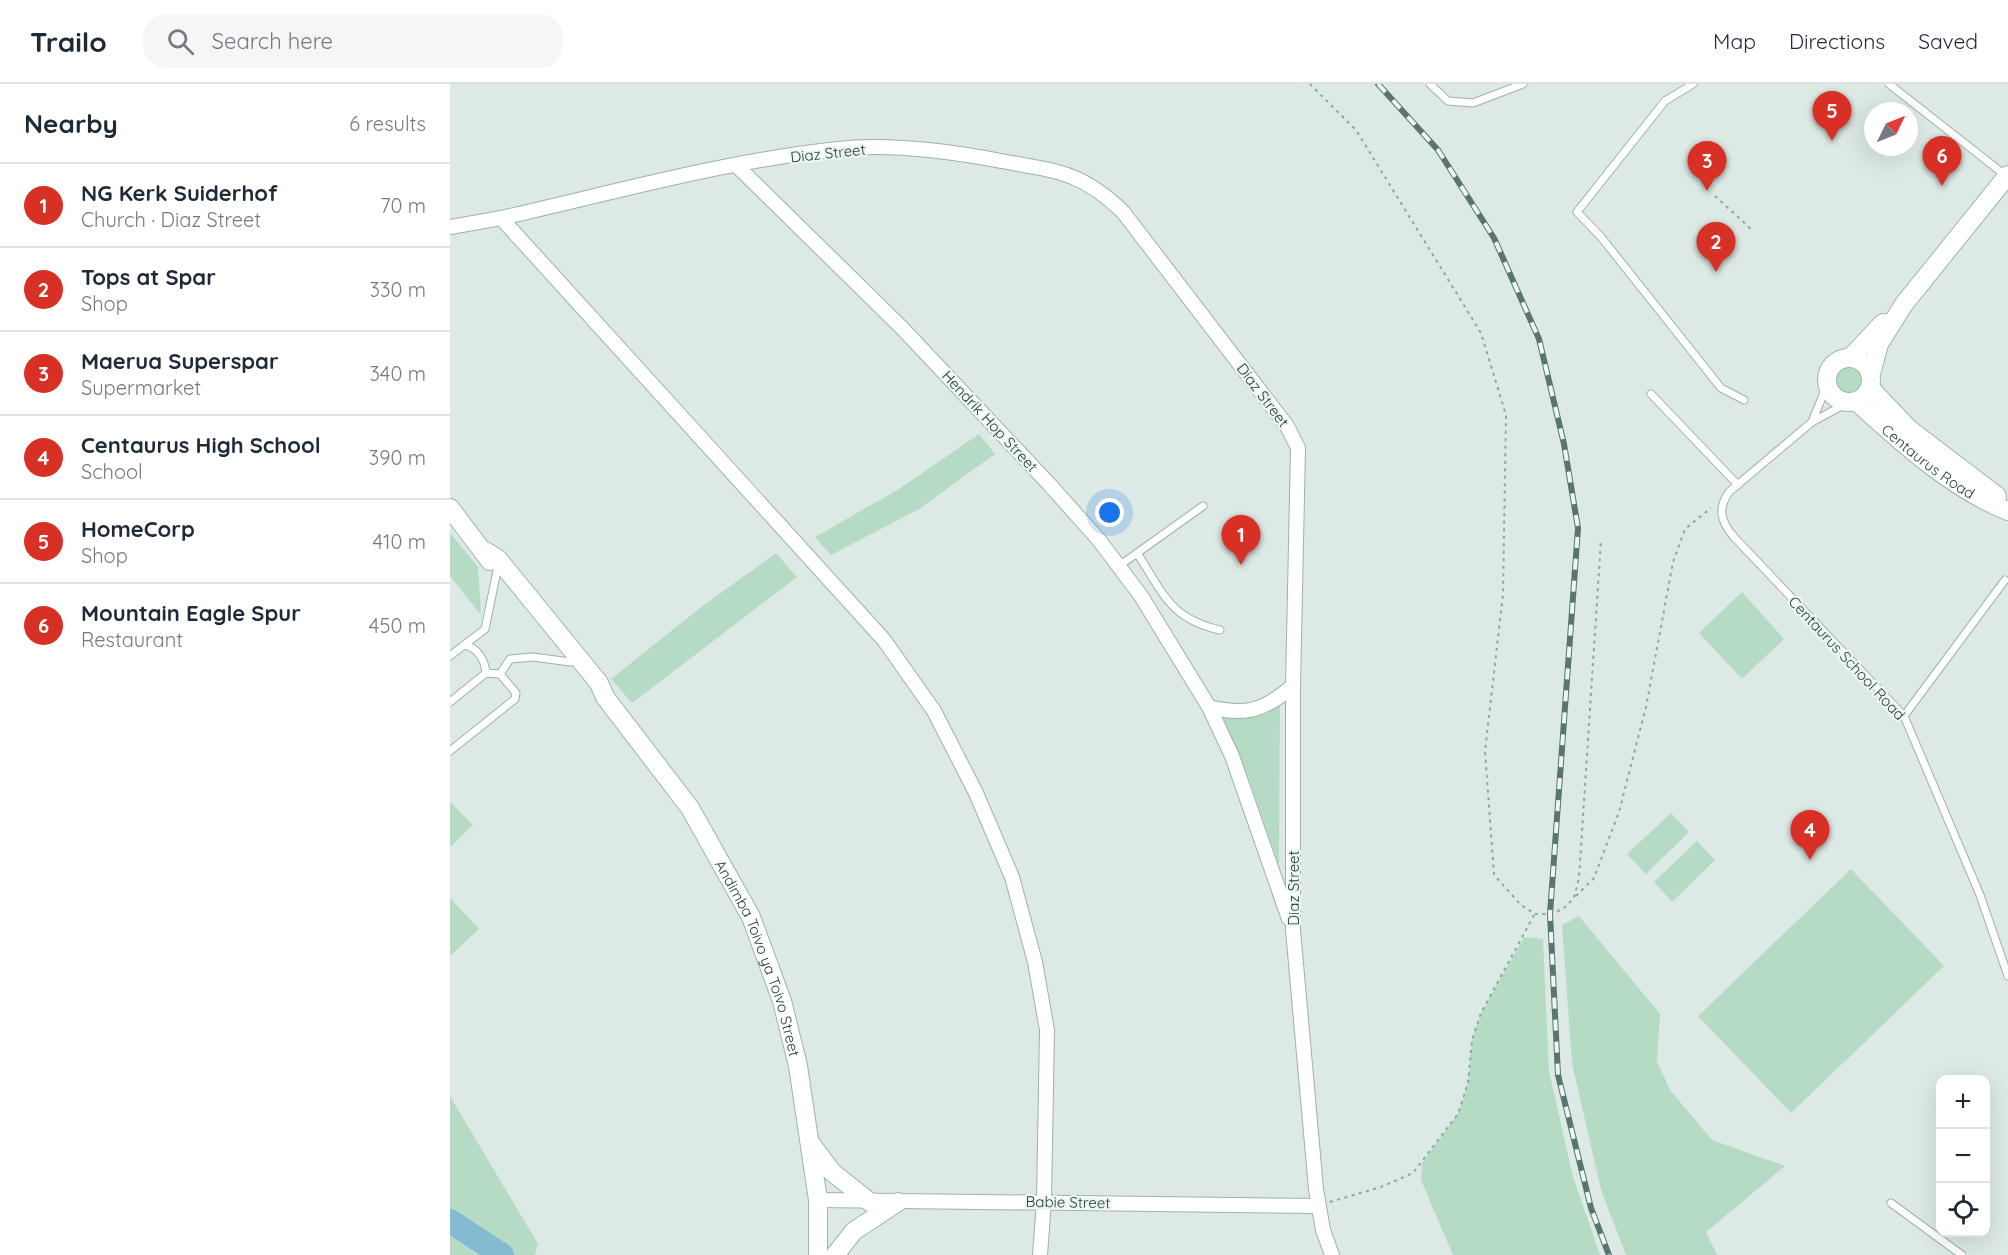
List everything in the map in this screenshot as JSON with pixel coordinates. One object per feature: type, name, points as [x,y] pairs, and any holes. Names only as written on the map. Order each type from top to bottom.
[{"type":"street","name":"Diaz Street","points":[[450,227],[501,218],[736,165],[840,148],[894,148],[961,154],[1059,172],[1084,181],[1103,193],[1123,212],[1294,438],[1298,460],[1293,686],[1293,930],[1319,1206],[1332,1255]]},
{"type":"street","name":"Hendrik Hop Street","points":[[736,165],[910,337],[1049,484],[1119,566],[1141,596],[1209,707],[1248,799],[1293,930]]},
{"type":"street","points":[[1827,385],[1831,368],[1836,362],[1850,358],[1904,303],[2008,176]]},
{"type":"street","points":[[501,218],[885,640],[934,711],[976,793],[1012,877],[1035,962],[1047,1030],[1044,1201],[1040,1255]]},
{"type":"street","points":[[1852,402],[1871,381],[1879,344],[1904,303]]},
{"type":"street","name":"Centaurus Road","points":[[1850,358],[1863,362],[1871,381],[1909,429],[1974,477],[2008,509]]},
{"type":"street","name":"Centaurus Road","points":[[1827,385],[1834,397],[1852,402],[1917,453],[1989,503],[2008,509]]},
{"type":"street","name":"Andimba Toivo ya Toivo Street","points":[[450,508],[570,662],[594,690],[605,697]]},
{"type":"street","name":"Andimba Toivo ya Toivo Street","points":[[485,551],[498,560],[513,576],[599,683],[605,697],[690,808],[751,917],[782,1001],[798,1066],[818,1200],[818,1255]]},
{"type":"street","points":[[1209,707],[1241,713],[1262,708],[1293,686]]},
{"type":"street","points":[[810,1143],[832,1172],[871,1203]]},
{"type":"street","name":"Babie Street","points":[[818,1200],[871,1203],[1044,1201],[1319,1206]]},
{"type":"street","points":[[835,1255],[854,1231],[898,1202]]},
{"type":"lane","points":[[1430,84],[1448,101],[1473,103],[1523,84]]},
{"type":"lane","points":[[1693,84],[1665,101],[1577,212],[1601,237],[1721,388],[1744,400]]},
{"type":"lane","points":[[1889,84],[2008,176]]},
{"type":"lane","points":[[1812,422],[1827,385]]},
{"type":"lane","points":[[1651,394],[1738,485]]},
{"type":"lane","points":[[1722,503],[1738,485],[1812,422],[1852,402]]},
{"type":"lane","name":"Centaurus School Road","points":[[1722,503],[1721,516],[1726,528],[1904,716],[1980,896],[2008,976]]},
{"type":"lane","points":[[1119,566],[1203,506]]},
{"type":"lane","points":[[1137,553],[1170,604],[1195,624],[1220,630]]},
{"type":"lane","points":[[450,656],[485,629],[497,571]]},
{"type":"lane","points":[[1904,716],[2004,580]]},
{"type":"lane","points":[[464,645],[472,646],[478,652],[485,664],[486,672]]},
{"type":"lane","points":[[500,674],[510,659],[533,657],[570,662]]},
{"type":"lane","points":[[450,702],[486,672],[500,674],[516,693],[515,699],[450,751]]},
{"type":"lane","points":[[1891,1203],[1962,1255]]},
{"type":"path","points":[[1310,84],[1356,130],[1481,333],[1506,415],[1503,594],[1485,751],[1494,875],[1521,905],[1535,914],[1550,914],[1563,909],[1594,878],[1619,812],[1646,707],[1673,562],[1685,529],[1702,513],[1722,503]]},
{"type":"path","points":[[1715,196],[1751,229]]},
{"type":"path","points":[[1574,898],[1579,878],[1600,540]]},
{"type":"path","points":[[1319,1206],[1402,1179],[1422,1163],[1458,1114],[1468,1083],[1472,1040],[1481,1012],[1535,914]]},
{"type":"green space","points":[[1849,367],[1859,371],[1863,381],[1859,391],[1849,395],[1839,391],[1835,381],[1839,371]]},
{"type":"green space","points":[[979,434],[995,454],[919,509],[831,555],[815,537],[899,489]]},
{"type":"green space","points":[[450,533],[478,567],[481,615],[450,576]]},
{"type":"green space","points":[[776,553],[797,577],[632,703],[611,679],[700,608]]},
{"type":"green space","points":[[1742,592],[1784,639],[1742,679],[1699,633]]},
{"type":"green space","points":[[1280,702],[1279,865],[1248,777],[1222,717],[1238,719],[1253,717],[1267,712]]},
{"type":"green space","points":[[450,802],[473,825],[450,847]]},
{"type":"green space","points":[[1671,813],[1689,832],[1646,874],[1627,854]]},
{"type":"green space","points":[[1697,841],[1715,860],[1672,902],[1654,882]]},
{"type":"green space","points":[[1851,869],[1944,966],[1791,1113],[1698,1016]]},
{"type":"green space","points":[[450,898],[479,929],[450,956]]},
{"type":"green space","points":[[1579,916],[1660,1014],[1657,1061],[1670,1090],[1712,1140],[1785,1166],[1706,1232],[1717,1255],[1626,1255],[1601,1190],[1572,1063],[1562,925]]},
{"type":"green space","points":[[1524,937],[1543,939],[1549,1071],[1573,1177],[1600,1255],[1453,1255],[1421,1180],[1422,1163],[1458,1114],[1468,1083],[1472,1040],[1481,1013]]},
{"type":"green space","points":[[450,1096],[538,1244],[535,1255],[450,1255]]},
{"type":"waterway","points":[[450,1221],[502,1255]]},
{"type":"railway","points":[[1378,84],[1438,150],[1494,238],[1539,339],[1564,444],[1578,528],[1550,914],[1558,1075],[1591,1208],[1609,1255]]},
{"type":"place","name":"HomeCorp","points":[[1832,141]]},
{"type":"place","name":"Mountain Eagle Spur","points":[[1942,186]]},
{"type":"place","name":"Maerua Superspar","points":[[1707,191]]},
{"type":"place","name":"Tops at Spar","points":[[1716,272]]},
{"type":"place","name":"NG Kerk Suiderhof","points":[[1241,565]]},
{"type":"place","name":"Centaurus High School","points":[[1810,860]]}]
